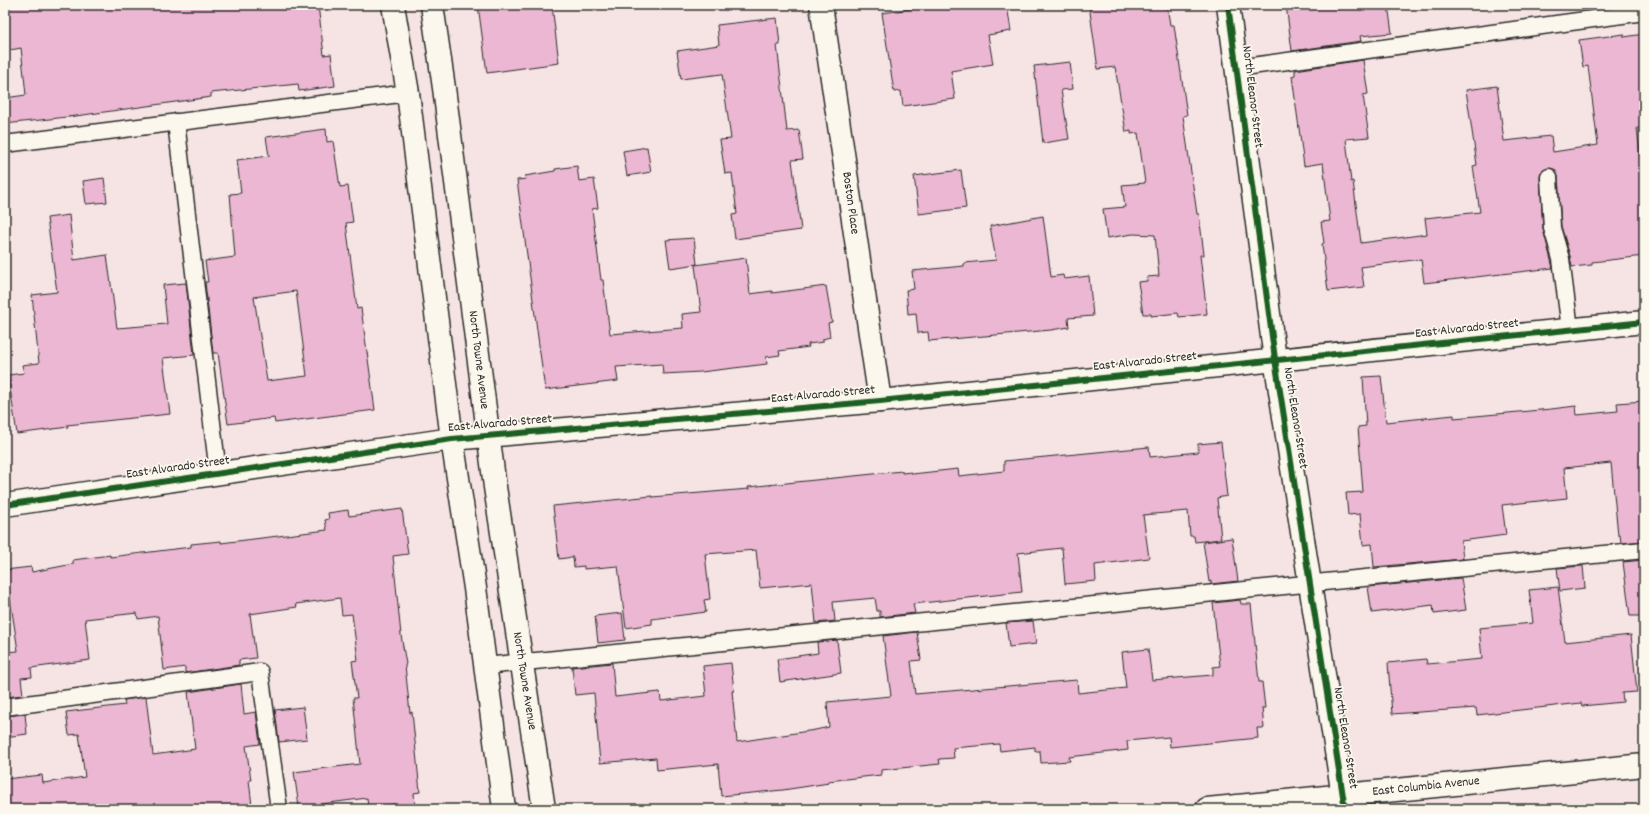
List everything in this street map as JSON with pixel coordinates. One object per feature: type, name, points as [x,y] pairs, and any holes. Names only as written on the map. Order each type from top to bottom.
[{"type":"street","points":[[393,5],[408,93],[452,439],[504,809]]},
{"type":"street","name":"North Towne Avenue","points":[[432,5],[509,588],[544,809]]},
{"type":"street","name":"Boston Place","points":[[821,5],[880,401]]},
{"type":"street","name":"North Eleanor Street","points":[[1228,5],[1275,359],[1344,802]]},
{"type":"street","name":"East Alvarado Street","points":[[5,505],[452,439],[880,401],[1644,322]]},
{"type":"street","name":"East Columbia Avenue","points":[[1207,809],[1344,802],[1644,765]]},
{"type":"lane","points":[[1237,68],[1644,12]]},
{"type":"lane","points":[[5,144],[408,93]]},
{"type":"lane","points":[[176,122],[218,473]]},
{"type":"lane","points":[[1549,177],[1552,228],[1561,259],[1570,329]]},
{"type":"lane","points":[[485,666],[1644,550]]},
{"type":"lane","points":[[5,707],[260,672],[279,809]]},
{"type":"building","points":[[5,5],[318,5],[324,55],[331,54],[335,86],[299,91],[298,84],[211,93],[211,97],[76,116],[5,124],[5,98],[26,95],[21,48],[5,51]]},
{"type":"building","points":[[478,5],[552,5],[559,63],[487,73]]},
{"type":"building","points":[[939,5],[1007,5],[1011,31],[988,35],[993,64],[951,71],[955,99],[903,106],[901,91],[894,92],[882,13]]},
{"type":"building","points":[[1089,5],[1167,5],[1170,25],[1174,25],[1187,115],[1183,116],[1204,255],[1200,255],[1207,314],[1179,317],[1178,313],[1151,316],[1151,314],[1143,314],[1138,282],[1148,281],[1147,277],[1159,276],[1155,235],[1133,234],[1107,238],[1103,209],[1125,207],[1122,185],[1145,183],[1138,133],[1131,134],[1131,131],[1126,132],[1115,67],[1098,69]]},
{"type":"building","points":[[1286,5],[1358,5],[1358,8],[1388,5],[1392,33],[1360,36],[1361,41],[1292,51]]},
{"type":"building","points":[[777,18],[780,45],[777,45],[787,131],[799,130],[803,159],[792,160],[801,230],[735,239],[732,215],[737,214],[732,173],[725,174],[720,140],[731,139],[722,74],[681,79],[677,51],[719,45],[717,25]]},
{"type":"building","points":[[1624,34],[1624,37],[1644,34],[1644,128],[1637,128],[1642,171],[1644,171],[1644,256],[1592,262],[1592,265],[1572,267],[1561,226],[1558,176],[1554,169],[1548,168],[1541,172],[1540,178],[1543,229],[1553,268],[1424,283],[1421,259],[1361,267],[1364,287],[1328,291],[1322,244],[1324,243],[1321,222],[1330,221],[1323,163],[1304,166],[1292,76],[1295,75],[1295,70],[1363,60],[1368,94],[1363,95],[1369,137],[1346,139],[1361,243],[1427,234],[1425,218],[1480,212],[1473,166],[1477,165],[1466,90],[1497,86],[1504,141],[1551,136],[1553,152],[1598,145],[1588,66],[1583,67],[1579,40]]},
{"type":"building","points":[[1070,62],[1073,89],[1061,90],[1069,139],[1043,143],[1034,66]]},
{"type":"building","points":[[326,129],[327,142],[333,141],[340,187],[348,186],[353,222],[346,223],[357,309],[361,308],[375,410],[275,423],[274,418],[228,424],[218,353],[213,353],[205,282],[208,282],[205,261],[235,257],[230,194],[241,193],[237,160],[269,156],[266,137]],"holes":[[[296,291],[307,376],[267,381],[254,297]]]},
{"type":"building","points":[[647,147],[651,172],[627,176],[623,151]]},
{"type":"building","points":[[577,166],[579,181],[594,179],[598,208],[592,209],[601,280],[603,280],[610,334],[683,328],[682,314],[701,312],[695,265],[746,258],[750,294],[772,291],[772,293],[826,286],[832,322],[828,323],[830,337],[823,339],[823,342],[808,344],[809,347],[779,351],[780,355],[766,357],[767,364],[701,372],[663,374],[662,364],[616,367],[618,381],[545,390],[517,180],[526,179],[525,176],[555,171],[555,169]]},
{"type":"building","points":[[961,170],[966,208],[919,214],[914,176]]},
{"type":"building","points":[[104,178],[107,202],[86,204],[83,181]]},
{"type":"building","points":[[69,215],[74,260],[107,255],[117,328],[167,324],[163,285],[186,283],[194,355],[163,358],[170,414],[67,425],[68,427],[17,434],[8,375],[24,373],[22,365],[39,363],[32,295],[57,292],[47,218]]},
{"type":"building","points":[[1043,216],[1051,277],[1063,275],[1064,279],[1089,276],[1093,316],[1068,318],[1069,327],[1051,330],[929,341],[928,332],[918,333],[916,313],[908,314],[906,290],[914,289],[912,271],[964,266],[964,263],[996,260],[990,226]]},
{"type":"building","points":[[694,238],[697,264],[670,268],[666,240]]},
{"type":"building","points":[[1381,376],[1386,422],[1454,415],[1454,418],[1576,406],[1577,415],[1618,411],[1617,403],[1644,401],[1644,541],[1621,543],[1620,535],[1618,535],[1611,463],[1564,468],[1567,498],[1502,505],[1506,535],[1461,541],[1463,559],[1374,567],[1372,544],[1363,545],[1360,514],[1348,515],[1346,493],[1363,492],[1358,427],[1366,426],[1363,377]]},
{"type":"building","points":[[1221,442],[1227,496],[1217,498],[1221,539],[1195,542],[1194,536],[1190,536],[1188,511],[1143,515],[1149,558],[1095,565],[1096,581],[1065,584],[1062,548],[1018,553],[1022,592],[913,604],[915,613],[880,617],[880,611],[877,611],[875,598],[833,602],[835,621],[816,623],[812,583],[760,588],[756,550],[705,554],[710,599],[704,600],[706,612],[652,619],[652,624],[626,628],[618,566],[584,569],[584,566],[574,567],[573,557],[559,559],[553,506],[652,496],[749,489],[748,487],[902,471],[902,473],[912,472],[912,474],[958,469],[959,476],[1004,471],[1004,461],[1149,447],[1150,457],[1198,452],[1198,444]]},
{"type":"building","points":[[402,509],[408,554],[393,556],[420,792],[414,793],[415,804],[395,806],[395,804],[368,807],[367,798],[299,807],[294,772],[360,764],[353,698],[357,698],[352,661],[358,660],[352,614],[342,615],[340,598],[296,604],[297,607],[250,614],[256,658],[239,660],[239,665],[185,673],[185,667],[164,670],[158,616],[138,619],[137,613],[85,619],[90,660],[31,668],[32,677],[21,678],[23,695],[5,697],[5,652],[18,651],[9,591],[5,591],[5,570],[31,567],[32,572],[73,564],[73,560],[191,547],[191,544],[221,541],[221,543],[327,530],[325,520],[329,519],[328,513],[348,510],[349,516]]},
{"type":"building","points":[[1232,538],[1238,581],[1211,584],[1211,581],[1209,582],[1203,542]]},
{"type":"building","points":[[1644,560],[1644,616],[1630,616],[1623,562]]},
{"type":"building","points":[[1583,566],[1585,588],[1560,591],[1557,568]]},
{"type":"building","points":[[1461,578],[1466,610],[1434,614],[1433,605],[1372,613],[1368,587]]},
{"type":"building","points":[[1558,587],[1565,642],[1631,635],[1637,692],[1622,693],[1623,702],[1582,706],[1581,703],[1477,715],[1476,708],[1392,714],[1388,663],[1426,659],[1427,664],[1482,659],[1479,628],[1533,623],[1529,590]]},
{"type":"building","points":[[1240,600],[1241,604],[1251,604],[1259,682],[1262,682],[1265,708],[1262,708],[1264,728],[1257,728],[1258,738],[1170,747],[1169,737],[1127,741],[1128,750],[1069,757],[1070,761],[1041,763],[1040,751],[1035,751],[1035,747],[1000,751],[999,744],[953,748],[954,758],[939,759],[940,764],[881,770],[881,775],[828,781],[829,783],[783,790],[721,796],[718,764],[657,770],[656,758],[600,763],[594,693],[575,695],[572,667],[612,663],[615,697],[660,692],[661,701],[706,696],[703,666],[731,663],[737,742],[815,730],[829,727],[827,702],[891,696],[883,636],[917,632],[921,660],[911,661],[915,694],[1077,680],[1078,693],[1126,688],[1122,652],[1148,649],[1152,680],[1213,675],[1213,667],[1220,666],[1213,603]]},
{"type":"building","points":[[622,613],[625,640],[598,643],[595,616]]},
{"type":"building","points":[[1033,621],[1036,644],[1009,647],[1006,623]]},
{"type":"building","points":[[837,640],[841,673],[780,682],[777,659],[818,653],[817,642]]},
{"type":"building","points":[[241,684],[244,714],[256,712],[260,744],[246,746],[251,780],[249,780],[252,806],[230,809],[5,809],[5,779],[42,775],[43,783],[85,777],[79,734],[69,735],[66,712],[125,705],[124,700],[146,697],[153,755],[195,749],[188,692]]},
{"type":"building","points":[[303,707],[307,739],[279,742],[275,710]]},
{"type":"building","points":[[25,714],[27,734],[5,737],[5,716]]},
{"type":"cycle path","points":[[1228,5],[1275,359],[1345,809]]},
{"type":"cycle path","points":[[5,505],[452,439],[880,401],[1644,322]]}]
